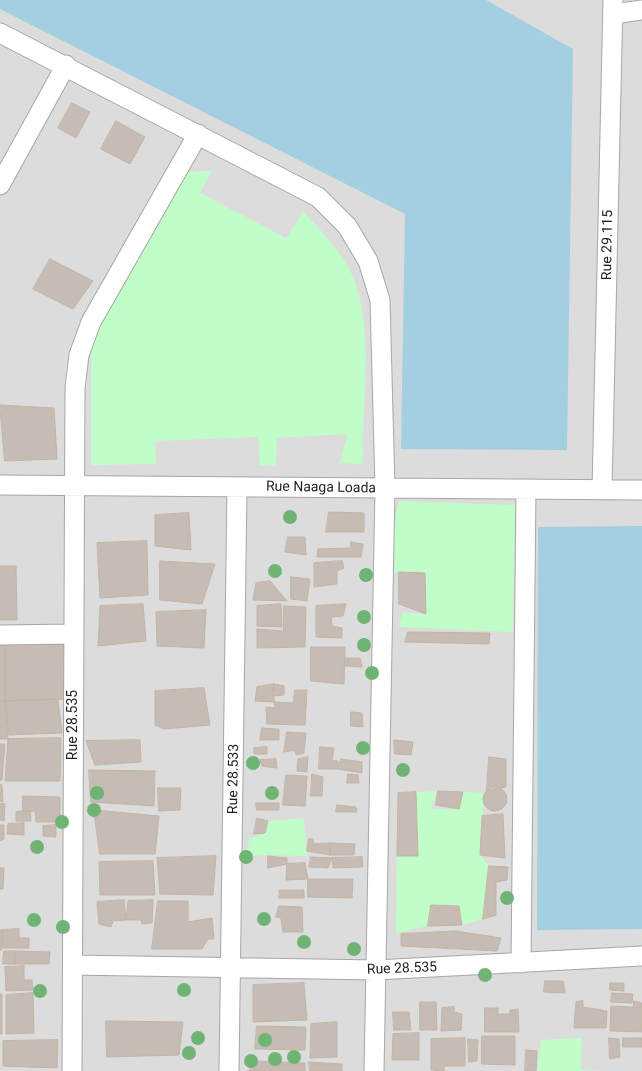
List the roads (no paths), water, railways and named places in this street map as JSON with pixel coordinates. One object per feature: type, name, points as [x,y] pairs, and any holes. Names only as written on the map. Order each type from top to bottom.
[{"type":"street","points":[[613,7],[642,10]]},
{"type":"street","name":"Rue 29.115","points":[[602,490],[613,7]]},
{"type":"street","points":[[0,33],[318,197],[347,226],[368,261],[380,300],[386,488],[374,1071]]},
{"type":"street","points":[[0,185],[66,66]]},
{"type":"street","name":"Rue 28.535","points":[[72,1071],[75,388],[79,355],[91,322],[198,134]]},
{"type":"street","name":"Rue Naaga Loada","points":[[0,485],[642,490]]},
{"type":"street","name":"Rue 28.533","points":[[230,1071],[237,487]]},
{"type":"street","points":[[521,963],[526,489]]},
{"type":"street","points":[[0,635],[74,634]]},
{"type":"street","name":"Rue 28.535","points":[[72,965],[232,966],[376,970],[642,956]]},
{"type":"water","points":[[0,0],[486,0],[573,49],[567,450],[401,449],[405,214],[0,9]]},
{"type":"water","points":[[642,526],[642,929],[537,930],[538,527]]}]
